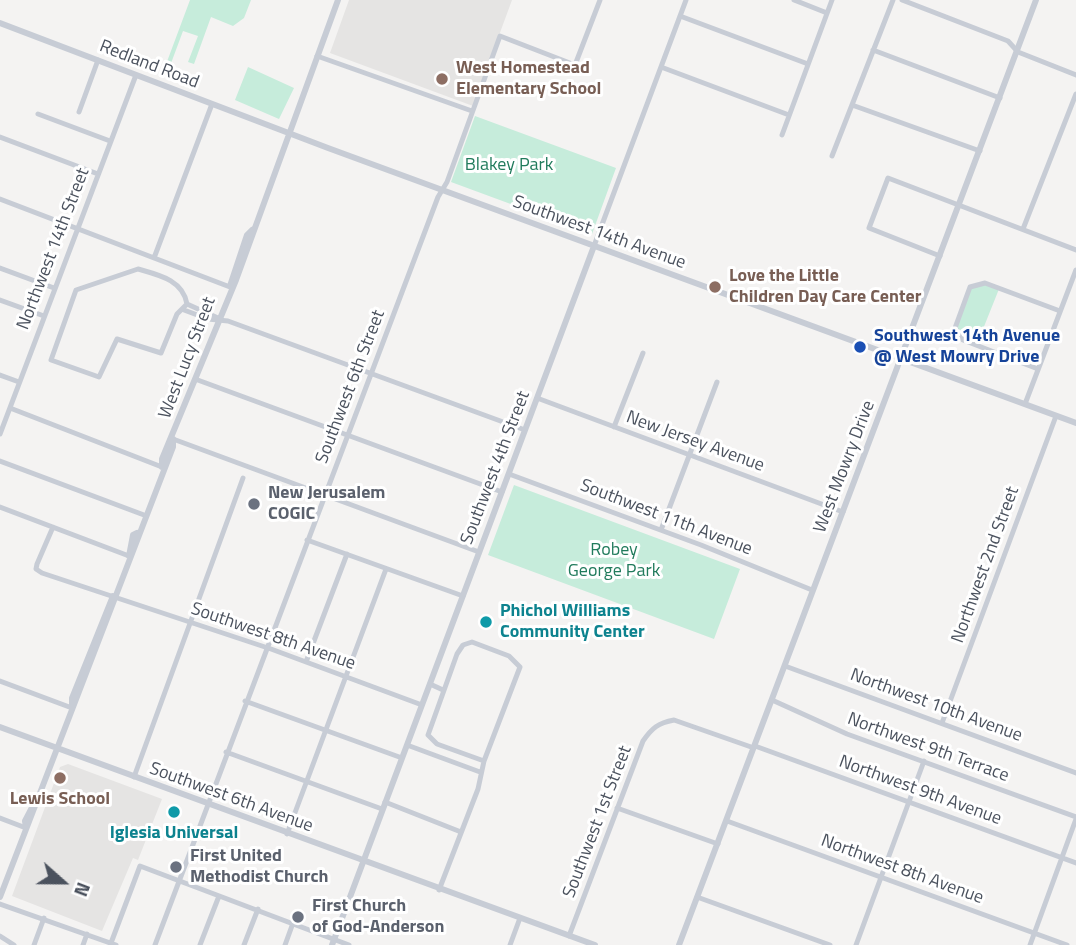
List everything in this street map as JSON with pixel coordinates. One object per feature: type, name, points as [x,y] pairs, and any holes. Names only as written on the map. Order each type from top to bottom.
[{"type":"street","name":"West Lucy Street","points":[[0,897],[91,664],[218,318],[230,287],[236,280],[338,0]]},
{"type":"street","name":"Southwest 6th Street","points":[[155,945],[306,540],[443,190],[500,36],[575,65],[600,0]]},
{"type":"street","name":"Southwest 4th Street","points":[[333,942],[686,0]]},
{"type":"street","points":[[794,0],[827,13]]},
{"type":"street","points":[[782,135],[832,0]]},
{"type":"street","points":[[832,156],[893,0]]},
{"type":"street","points":[[902,0],[1008,41],[1017,52],[1076,75]]},
{"type":"street","name":"West Mowry Drive","points":[[680,945],[1036,0]]},
{"type":"street","points":[[680,16],[808,64]]},
{"type":"street","name":"Redland Road","points":[[0,23],[288,133]]},
{"type":"street","points":[[873,50],[1000,98]]},
{"type":"street","points":[[317,56],[472,111]]},
{"type":"street","points":[[79,112],[98,60]]},
{"type":"street","points":[[661,67],[789,115]]},
{"type":"street","name":"Northwest 14th Street","points":[[0,434],[136,75]]},
{"type":"street","points":[[1023,229],[1076,94]]},
{"type":"street","points":[[154,258],[212,104]]},
{"type":"street","points":[[852,105],[980,150]]},
{"type":"street","points":[[38,114],[110,141]]},
{"type":"street","name":"Southwest 14th Avenue","points":[[288,133],[1076,423]]},
{"type":"street","points":[[0,137],[98,174]]},
{"type":"street","points":[[940,256],[869,228],[888,178],[1076,250]]},
{"type":"street","points":[[0,199],[230,287]]},
{"type":"street","points":[[0,268],[54,288]]},
{"type":"street","points":[[138,269],[181,286],[185,307],[177,314],[161,353],[117,339],[99,377],[51,360],[76,290],[138,269]]},
{"type":"street","points":[[1025,404],[1076,270]]},
{"type":"street","points":[[1038,369],[963,340],[955,328],[970,287],[985,283],[1060,311]]},
{"type":"street","points":[[0,300],[44,316]]},
{"type":"street","points":[[185,307],[525,430]]},
{"type":"street","points":[[614,427],[643,353]]},
{"type":"street","points":[[0,375],[19,382]]},
{"type":"street","points":[[195,379],[502,492]]},
{"type":"street","points":[[661,530],[717,382]]},
{"type":"street","name":"New Jersey Avenue","points":[[537,398],[843,512]]},
{"type":"street","points":[[10,408],[162,467]]},
{"type":"street","name":"Northwest 2nd Street","points":[[942,723],[1056,416]]},
{"type":"street","points":[[173,439],[480,552]]},
{"type":"street","points":[[0,461],[144,516]]},
{"type":"street","name":"Southwest 11th Avenue","points":[[509,474],[813,590]]},
{"type":"street","points":[[134,778],[243,478]]},
{"type":"street","points":[[0,507],[129,556]]},
{"type":"street","name":"Southwest 8th Avenue","points":[[52,527],[36,569],[45,574],[306,662],[422,705]]},
{"type":"street","points":[[306,540],[463,596]]},
{"type":"street","points":[[306,662],[347,554]]},
{"type":"street","points":[[287,834],[386,569]]},
{"type":"street","points":[[439,890],[478,789],[480,772],[519,670],[517,660],[472,642],[463,645],[443,690],[428,735],[437,744],[484,761]]},
{"type":"street","name":"Northwest 10th Avenue","points":[[785,666],[1076,773]]},
{"type":"street","points":[[0,681],[72,708]]},
{"type":"street","points":[[429,684],[443,690]]},
{"type":"street","name":"Northwest 9th Terrace","points":[[772,700],[847,734],[1076,818]]},
{"type":"street","points":[[245,701],[402,758]]},
{"type":"street","name":"Northwest 9th Avenue","points":[[660,723],[674,720],[755,747],[1076,863]]},
{"type":"street","name":"Southwest 1st Street","points":[[569,936],[643,741],[660,723]]},
{"type":"street","name":"Southwest 6th Avenue","points":[[0,727],[594,945]]},
{"type":"street","points":[[407,745],[480,772]]},
{"type":"street","points":[[226,752],[305,782],[461,832]]},
{"type":"street","points":[[856,945],[924,761]]},
{"type":"street","points":[[617,808],[718,844]]},
{"type":"street","points":[[0,818],[26,828]]},
{"type":"street","points":[[1030,945],[1064,858],[1076,818]]},
{"type":"street","name":"Northwest 8th Avenue","points":[[727,821],[1067,945]]},
{"type":"street","points":[[0,904],[113,944],[140,866],[258,909],[333,942],[349,945]]},
{"type":"street","points":[[200,945],[219,896]]},
{"type":"street","points":[[697,897],[830,945]]},
{"type":"street","points":[[244,945],[258,909]]},
{"type":"street","points":[[34,945],[44,918]]},
{"type":"street","points":[[510,945],[520,918]]},
{"type":"street","points":[[285,945],[293,923]]},
{"type":"street","points":[[83,945],[87,934]]},
{"type":"street","points":[[0,936],[14,945]]},
{"type":"shaded area","name":"West Homestead Elementary School","points":[[349,0],[512,0],[473,106],[330,53]]},
{"type":"shaded area","points":[[68,764],[162,799],[138,860],[133,858],[102,931],[12,896],[60,767]]},
{"type":"green space","points":[[190,0],[251,0],[244,18],[233,26],[211,17],[194,64],[188,62],[198,36],[183,31],[170,66],[179,70],[176,80],[162,75]]},
{"type":"green space","points":[[248,67],[294,88],[279,119],[235,100]]},
{"type":"green space","name":"Blakey Park","points":[[475,116],[616,168],[592,234],[451,182]]},
{"type":"green space","points":[[985,283],[999,289],[977,344],[963,339],[956,328],[971,287]]},
{"type":"green space","name":"Robey George Park","points":[[514,485],[740,569],[714,639],[488,555]]},
{"type":"place","name":"West Homestead Elementary School","points":[[442,79]]},
{"type":"place","name":"Love the Little Children Day Care Center","points":[[715,287]]},
{"type":"place","name":"Southwest 14th Avenue @ West Mowry Drive","points":[[860,347]]},
{"type":"place","name":"New Jerusalem COGIC","points":[[254,504]]},
{"type":"place","name":"Phichol Williams Community Center","points":[[486,622]]},
{"type":"place","name":"Lewis School","points":[[60,778]]},
{"type":"place","name":"Iglesia Universal","points":[[174,812]]},
{"type":"place","name":"First United Methodist Church","points":[[176,867]]},
{"type":"place","name":"First Church of God-Anderson","points":[[298,917]]}]
